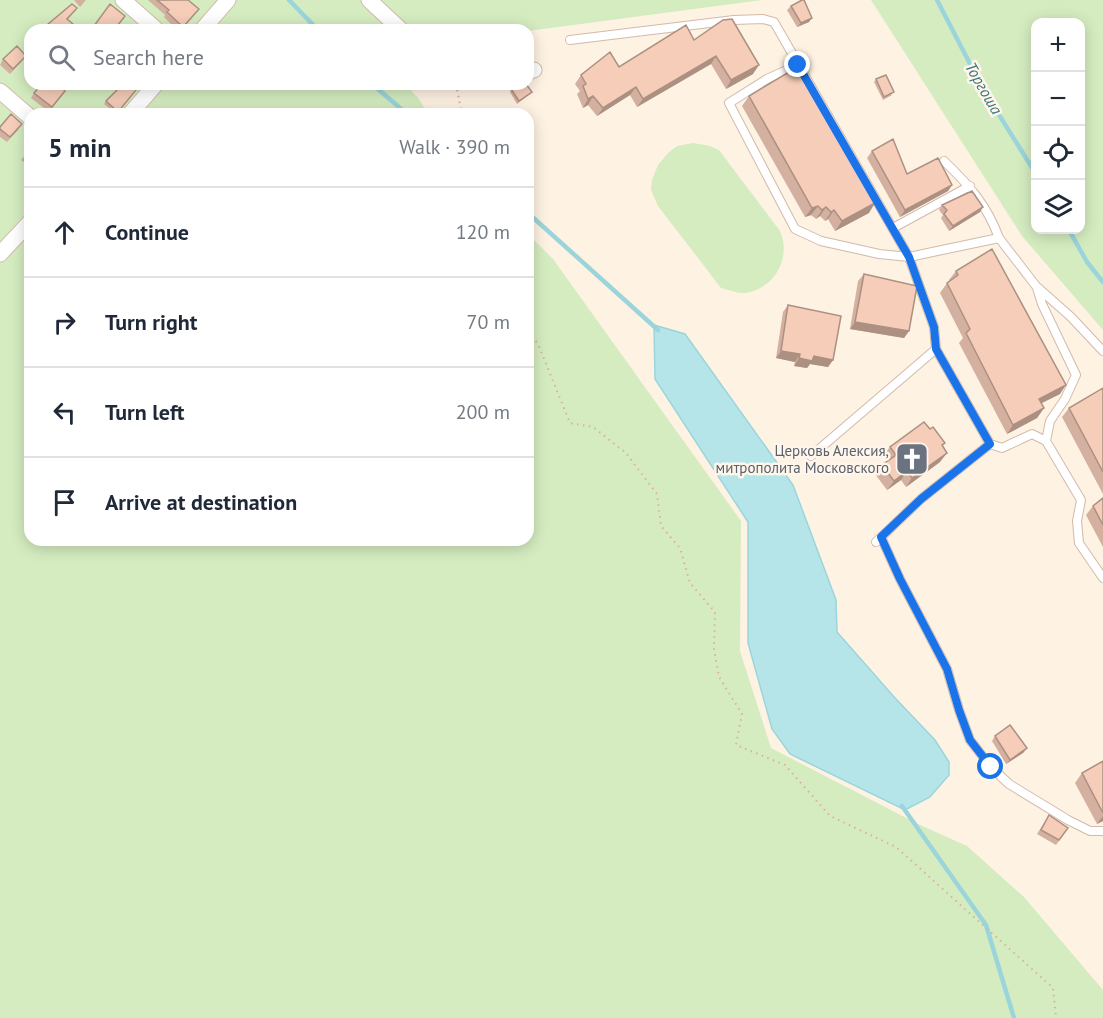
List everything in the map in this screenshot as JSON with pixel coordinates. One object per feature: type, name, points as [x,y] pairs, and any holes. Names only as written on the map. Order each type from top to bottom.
[{"type":"street","points":[[123,0],[150,24]]},
{"type":"street","points":[[207,24],[228,0]]},
{"type":"street","points":[[369,0],[395,24]]},
{"type":"street","points":[[135,108],[151,90]]},
{"type":"street","points":[[0,91],[24,112]]},
{"type":"street","points":[[0,254],[24,228]]},
{"type":"lane","points":[[570,40],[734,20],[763,19],[774,22],[909,257],[934,327],[936,349],[990,444],[1002,448],[1032,434],[1046,441],[1081,500],[1077,521],[1079,543],[1103,578]]},
{"type":"lane","points":[[798,65],[767,79],[729,103],[795,230],[821,241],[879,254],[909,257],[999,238]]},
{"type":"lane","points":[[944,161],[970,186],[992,220],[999,238],[1036,286],[1071,317],[1103,351]]},
{"type":"lane","points":[[892,228],[970,186]]},
{"type":"lane","points":[[1036,286],[1042,304],[1076,375],[1065,399],[1050,421],[1046,441]]},
{"type":"lane","points":[[811,456],[936,349]]},
{"type":"lane","points":[[990,444],[921,499],[879,539],[947,669],[970,740],[991,767],[1009,784],[1068,820],[1090,831],[1103,831]]},
{"type":"path","points":[[457,90],[461,108]]},
{"type":"path","points":[[534,339],[570,423],[593,427],[626,453],[657,494],[661,526],[680,548],[690,583],[715,612],[714,650],[719,677],[742,714],[736,745],[784,765],[830,816],[896,847],[1053,988],[1056,1018]]},
{"type":"green space","points":[[0,0],[762,0],[534,30],[534,24],[24,24],[24,90],[411,90],[424,108],[24,108],[24,546],[534,546],[534,240],[553,259],[741,521],[740,651],[771,748],[918,824],[967,846],[1024,897],[1103,990],[1103,1018],[0,1018]]},
{"type":"green space","points":[[871,0],[1103,0],[1103,330],[1022,236]]},
{"type":"green space","points":[[693,143],[719,150],[780,231],[784,250],[779,268],[768,283],[750,292],[735,292],[721,288],[658,206],[651,190],[658,165],[668,153],[677,146]]},
{"type":"water","points":[[654,325],[685,334],[793,485],[836,600],[837,632],[935,740],[949,762],[949,775],[930,797],[905,810],[790,754],[772,729],[748,643],[748,522],[655,379]]},
{"type":"building","points":[[157,0],[188,0],[199,9],[186,24],[180,24],[167,12],[169,10]]},
{"type":"building","points":[[802,0],[812,18],[801,23],[791,6]]},
{"type":"building","points":[[72,4],[77,8],[67,19],[73,24],[48,24]]},
{"type":"building","points":[[110,4],[125,16],[119,24],[95,24]]},
{"type":"building","points":[[732,19],[759,65],[731,80],[716,56],[643,99],[636,87],[603,108],[593,96],[588,99],[583,86],[586,84],[581,75],[610,52],[619,67],[686,25],[694,40],[723,20]]},
{"type":"building","points":[[17,46],[24,54],[24,58],[13,69],[3,59]]},
{"type":"building","points":[[799,66],[875,203],[842,221],[834,210],[831,212],[826,207],[822,210],[818,206],[812,208],[749,96]]},
{"type":"building","points":[[886,75],[894,92],[884,97],[876,79]]},
{"type":"building","points":[[37,90],[65,91],[52,107],[34,93]]},
{"type":"building","points":[[117,90],[136,90],[121,108],[114,108],[106,101]]},
{"type":"building","points":[[512,90],[530,90],[532,92],[519,101]]},
{"type":"building","points":[[11,114],[22,124],[10,137],[0,127]]},
{"type":"building","points":[[893,139],[907,174],[938,158],[952,185],[905,210],[872,151]]},
{"type":"building","points":[[972,191],[983,207],[953,226],[944,214],[947,210],[942,205]]},
{"type":"building","points":[[992,249],[1066,385],[1039,399],[1044,408],[1013,425],[966,333],[970,329],[947,283],[958,275],[956,271]]},
{"type":"building","points":[[864,274],[917,286],[909,331],[855,322]]},
{"type":"building","points":[[788,305],[841,316],[833,360],[814,356],[812,361],[799,358],[800,354],[781,351]]},
{"type":"building","points":[[1103,388],[1103,472],[1069,408]]},
{"type":"building","name":"Церковь Алексия, митрополита Московского","points":[[924,422],[930,429],[933,427],[945,443],[942,445],[947,453],[912,478],[907,471],[894,481],[882,465],[896,455],[890,447]]},
{"type":"building","points":[[1103,498],[1103,525],[1093,506]]},
{"type":"building","points":[[1010,725],[1027,748],[1010,760],[995,736]]},
{"type":"building","points":[[1103,761],[1103,813],[1082,773]]},
{"type":"building","points":[[1049,815],[1068,828],[1059,840],[1041,830]]},
{"type":"waterway","points":[[289,0],[312,24]]},
{"type":"waterway","name":"Торгоша","points":[[937,0],[983,89],[1031,166]]},
{"type":"waterway","points":[[379,90],[400,108]]},
{"type":"waterway","points":[[534,218],[658,330]]},
{"type":"waterway","name":"Торгоша","points":[[1071,234],[1087,262],[1103,282]]},
{"type":"waterway","points":[[902,806],[986,925],[1014,1018]]},
{"type":"place","name":"Церковь Алексия, митрополита Московского","points":[[912,459]]},
{"type":"route","points":[[798,65],[909,257],[934,327],[936,349],[990,444],[921,499],[881,537],[947,669],[970,740],[991,767]]}]
